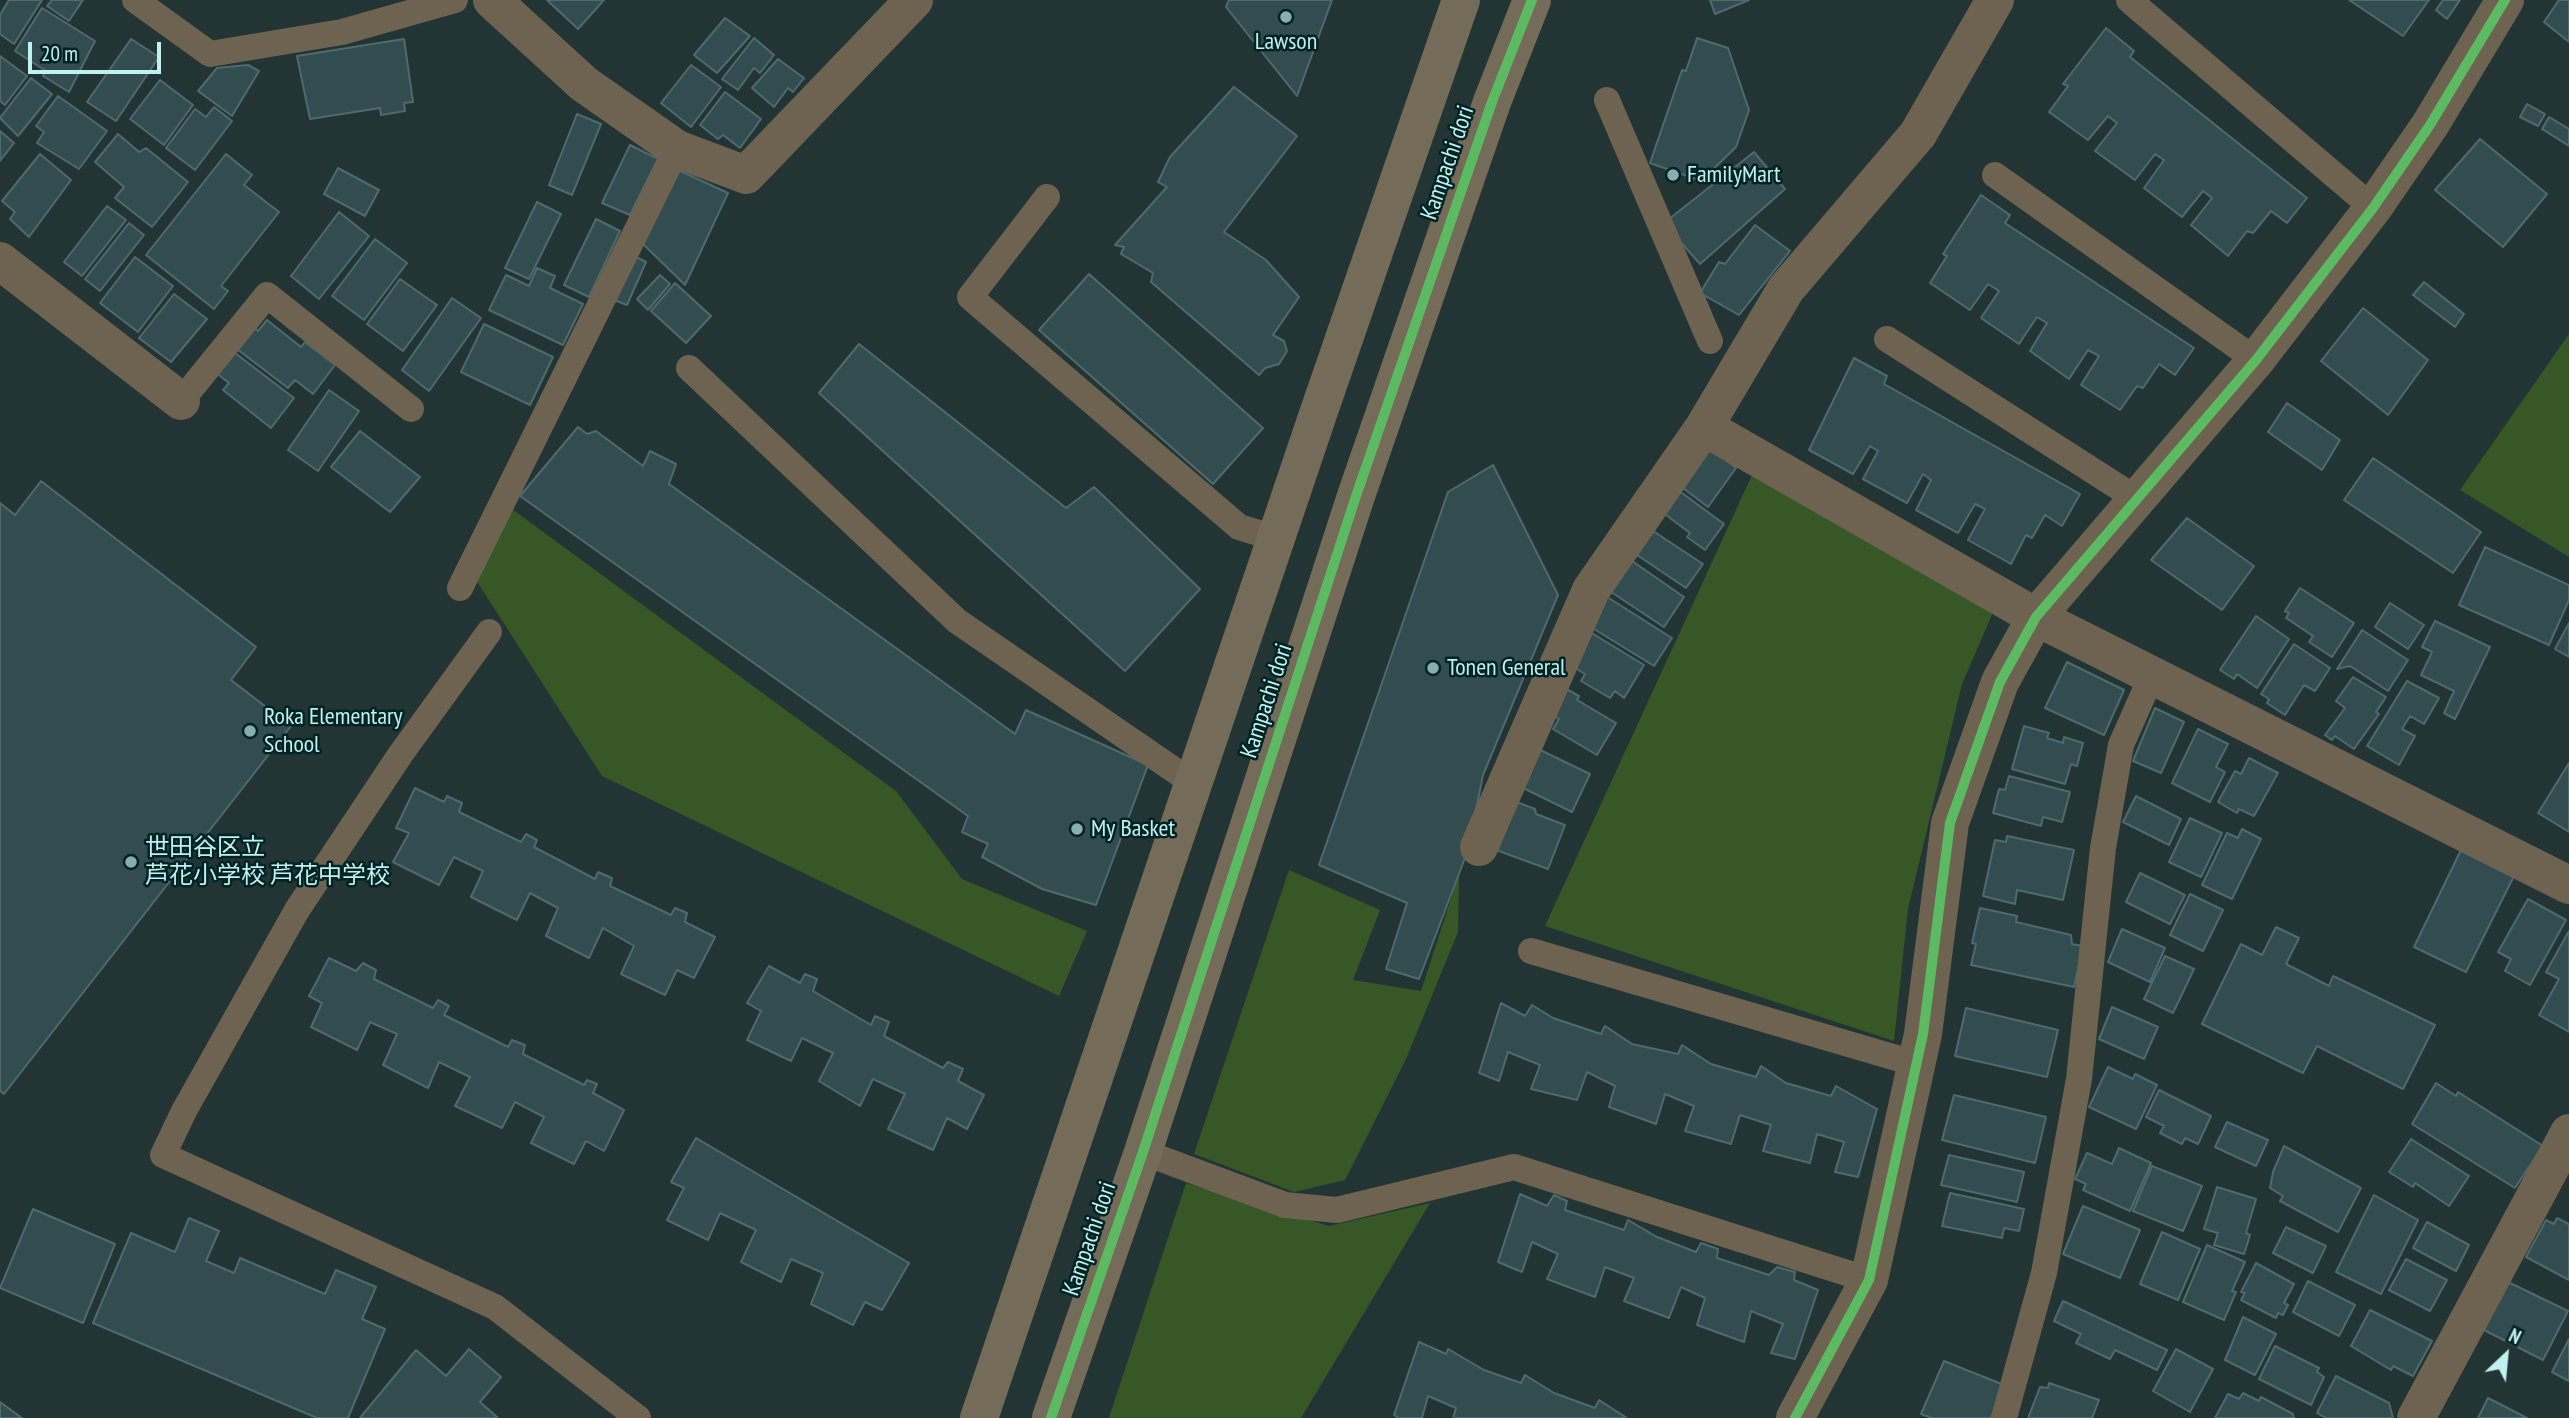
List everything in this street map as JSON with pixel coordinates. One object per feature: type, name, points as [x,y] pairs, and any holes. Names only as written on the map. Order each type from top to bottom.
[{"type":"main road","name":"Kampachi dori","points":[[979,1418],[1275,538],[1461,0]]},
{"type":"main road","name":"Kampachi dori","points":[[1051,1418],[1143,1152],[1356,496],[1492,102],[1532,0]]},
{"type":"street","points":[[492,0],[584,84],[677,149],[746,175],[914,0]]},
{"type":"street","points":[[1479,847],[1591,590],[1704,427],[1786,289],[1917,134],[1995,0]]},
{"type":"street","points":[[1795,1418],[1869,1280],[1917,1064],[1950,823],[2000,682],[2036,617],[2256,360],[2373,208],[2430,125],[2505,0]]},
{"type":"street","points":[[0,261],[181,401]]},
{"type":"street","points":[[1704,427],[2036,617],[2569,885]]},
{"type":"street","points":[[2416,1418],[2569,1133]]},
{"type":"lane","points":[[135,0],[210,54],[342,32],[455,0]]},
{"type":"lane","points":[[2129,0],[2373,208]]},
{"type":"lane","points":[[1607,100],[1710,341]]},
{"type":"lane","points":[[460,588],[677,149]]},
{"type":"lane","points":[[1995,175],[2256,360]]},
{"type":"lane","points":[[1046,197],[970,297],[1239,527],[1275,538]]},
{"type":"lane","points":[[181,401],[267,295],[411,409]]},
{"type":"lane","points":[[1887,339],[2137,499]]},
{"type":"lane","points":[[689,369],[957,621],[1193,783]]},
{"type":"lane","points":[[489,632],[407,745],[297,910],[184,1111],[163,1155],[495,1307],[638,1418]]},
{"type":"lane","points":[[2004,1418],[2045,1273],[2079,1079],[2103,848],[2121,745],[2152,675]]},
{"type":"lane","points":[[1531,951],[1917,1064]]},
{"type":"lane","points":[[1143,1152],[1285,1205],[1337,1210],[1514,1167],[1869,1280]]},
{"type":"green space","points":[[2569,334],[2569,557],[2460,490]]},
{"type":"green space","points":[[1752,475],[1994,610],[1962,684],[1908,909],[1894,1041],[1545,926]]},
{"type":"green space","points":[[512,509],[896,791],[962,879],[1087,931],[1059,996],[602,776],[476,580]]},
{"type":"green space","points":[[1289,870],[1380,910],[1353,980],[1421,991],[1459,874],[1458,932],[1406,1059],[1345,1180],[1294,1192],[1194,1154]]},
{"type":"green space","points":[[1186,1183],[1329,1226],[1430,1203],[1301,1418],[1109,1418]]},
{"type":"building","points":[[9,0],[42,0],[14,44],[0,34],[0,15]]},
{"type":"building","points":[[52,0],[83,0],[69,21],[47,6]]},
{"type":"building","points":[[547,0],[604,0],[578,29]]},
{"type":"building","points":[[1229,0],[1332,0],[1297,96],[1226,7]]},
{"type":"building","points":[[1710,0],[1749,0],[1715,14]]},
{"type":"building","points":[[2349,0],[2429,0],[2403,36]]},
{"type":"building","points":[[2443,0],[2460,0],[2447,19],[2436,10]]},
{"type":"building","points":[[2559,0],[2569,0],[2569,42],[2544,22]]},
{"type":"building","points":[[42,8],[95,41],[69,92],[43,76],[46,71],[15,51]]},
{"type":"building","points":[[725,18],[750,36],[717,73],[694,55]]},
{"type":"building","points":[[2106,28],[2134,51],[2130,57],[2307,198],[2287,223],[2271,211],[2253,233],[2247,231],[2228,256],[2191,225],[2212,198],[2203,191],[2182,217],[2144,188],[2164,160],[2155,154],[2135,180],[2095,151],[2117,123],[2108,116],[2088,140],[2049,112],[2068,86],[2063,84]]},
{"type":"building","points":[[754,38],[774,55],[760,73],[754,68],[738,90],[722,79]]},
{"type":"building","points":[[1697,38],[1728,48],[1749,110],[1736,147],[1701,181],[1650,163],[1682,70],[1686,71]]},
{"type":"building","points":[[131,39],[159,57],[116,121],[87,102]]},
{"type":"building","points":[[404,39],[413,102],[404,103],[405,111],[381,115],[380,108],[310,119],[297,56]]},
{"type":"building","points":[[0,56],[27,76],[5,105],[0,101]]},
{"type":"building","points":[[778,59],[804,78],[793,92],[788,88],[774,107],[752,88]]},
{"type":"building","points":[[248,65],[259,71],[232,116],[198,91],[217,68]]},
{"type":"building","points":[[691,65],[721,87],[691,127],[661,103]]},
{"type":"building","points":[[31,78],[52,94],[18,136],[0,118]]},
{"type":"building","points":[[160,80],[193,105],[164,145],[130,119]]},
{"type":"building","points":[[1234,87],[1297,136],[1224,232],[1266,260],[1299,297],[1273,335],[1284,341],[1287,351],[1279,364],[1265,368],[1259,375],[1151,282],[1153,273],[1121,254],[1124,247],[1115,245],[1167,187],[1158,182],[1170,157]]},
{"type":"building","points":[[725,92],[761,119],[740,148],[723,135],[718,139],[700,125]]},
{"type":"building","points":[[58,96],[107,131],[79,169],[37,143],[44,132],[36,126]]},
{"type":"building","points":[[2527,104],[2545,114],[2538,126],[2520,117]]},
{"type":"building","points":[[214,107],[232,121],[195,170],[166,148],[195,109],[206,117]]},
{"type":"building","points":[[577,114],[601,124],[572,195],[549,185]]},
{"type":"building","points":[[2549,117],[2569,129],[2569,146],[2542,129]]},
{"type":"building","points":[[0,131],[14,143],[0,161]]},
{"type":"building","points":[[118,134],[139,152],[146,148],[188,182],[152,227],[115,198],[124,187],[95,162]]},
{"type":"building","points":[[2480,139],[2547,194],[2503,247],[2435,190]]},
{"type":"building","points":[[630,145],[658,159],[630,215],[602,203]]},
{"type":"building","points":[[1754,152],[1785,189],[1700,264],[1664,223]]},
{"type":"building","points":[[40,154],[71,180],[29,237],[10,219],[15,212],[2,201]]},
{"type":"building","points":[[226,154],[252,175],[244,185],[279,212],[221,286],[228,291],[214,309],[146,255]]},
{"type":"building","points":[[338,168],[379,190],[365,216],[324,194]]},
{"type":"building","points":[[678,170],[728,193],[685,285],[642,243]]},
{"type":"building","points":[[1981,195],[2010,215],[2005,223],[2194,348],[2175,375],[2159,364],[2143,388],[2137,386],[2120,410],[2081,385],[2099,356],[2088,350],[2069,379],[2030,351],[2047,323],[2037,317],[2019,344],[1981,318],[1999,291],[1988,284],[1970,310],[1930,283],[1947,256],[1943,254]]},
{"type":"building","points":[[537,202],[561,214],[529,279],[505,268]]},
{"type":"building","points":[[107,206],[126,220],[82,276],[64,262]]},
{"type":"building","points":[[339,212],[369,236],[319,299],[291,276]]},
{"type":"building","points":[[596,219],[620,231],[589,297],[564,285]]},
{"type":"building","points":[[129,223],[144,235],[100,291],[85,279]]},
{"type":"building","points":[[1755,225],[1790,251],[1739,315],[1700,293],[1719,262],[1725,264]]},
{"type":"building","points":[[375,239],[407,263],[364,320],[332,296]]},
{"type":"building","points":[[634,256],[646,262],[627,305],[614,300]]},
{"type":"building","points":[[135,257],[173,286],[138,332],[100,303]]},
{"type":"building","points":[[537,268],[555,276],[550,288],[583,304],[563,345],[489,310],[506,275],[529,286]]},
{"type":"building","points":[[1089,274],[1263,428],[1213,484],[1039,330]]},
{"type":"building","points":[[660,275],[670,284],[648,310],[637,299]]},
{"type":"building","points":[[400,279],[437,305],[403,351],[367,324]]},
{"type":"building","points":[[2424,282],[2464,314],[2455,327],[2413,295]]},
{"type":"building","points":[[675,283],[711,316],[686,343],[651,311]]},
{"type":"building","points":[[174,294],[207,319],[171,362],[139,338]]},
{"type":"building","points":[[452,298],[481,318],[429,391],[402,370]]},
{"type":"building","points":[[2363,308],[2428,360],[2388,415],[2321,361]]},
{"type":"building","points":[[267,320],[301,347],[305,342],[335,365],[313,394],[295,380],[288,388],[237,349],[254,327],[258,331]]},
{"type":"building","points":[[484,324],[553,357],[530,405],[461,372]]},
{"type":"building","points":[[859,344],[1066,508],[1094,487],[1200,589],[1125,671],[819,393]]},
{"type":"building","points":[[231,350],[294,398],[271,428],[223,390],[229,383],[215,372]]},
{"type":"building","points":[[1854,358],[1887,376],[1884,384],[2080,494],[2062,526],[2045,515],[2032,538],[2026,535],[2011,564],[1968,540],[1985,509],[1975,504],[1958,533],[1916,510],[1931,480],[1923,474],[1907,503],[1863,479],[1878,451],[1870,446],[1853,474],[1809,450]]},
{"type":"building","points":[[329,390],[359,411],[318,471],[288,450]]},
{"type":"building","points":[[2287,403],[2340,440],[2322,470],[2268,432]]},
{"type":"building","points":[[578,427],[587,434],[596,431],[643,466],[650,451],[676,464],[669,484],[1015,734],[1026,710],[1148,765],[1096,905],[1042,889],[982,857],[988,844],[962,832],[968,816],[520,496]]},
{"type":"building","points":[[360,431],[420,477],[390,512],[331,467]]},
{"type":"building","points":[[1707,446],[1736,468],[1708,507],[1679,485]]},
{"type":"building","points":[[2373,458],[2481,532],[2453,573],[2344,500]]},
{"type":"building","points":[[1493,465],[1558,595],[1483,775],[1468,850],[1419,979],[1386,969],[1407,903],[1319,865],[1448,492]]},
{"type":"building","points":[[41,481],[256,647],[231,680],[291,726],[4,1094],[0,1091],[0,503],[15,515]]},
{"type":"building","points":[[1678,490],[1724,524],[1705,550],[1687,537],[1690,533],[1662,512]]},
{"type":"building","points":[[2187,518],[2254,566],[2222,610],[2151,560]]},
{"type":"building","points":[[1653,531],[1703,564],[1686,588],[1637,555]]},
{"type":"building","points":[[2485,547],[2569,585],[2569,600],[2549,645],[2459,605]]},
{"type":"building","points":[[1632,561],[1684,597],[1664,627],[1611,592]]},
{"type":"building","points":[[2300,588],[2354,623],[2332,657],[2309,642],[2313,636],[2286,618],[2289,613],[2285,611]]},
{"type":"building","points":[[1604,595],[1672,638],[1654,666],[1586,624]]},
{"type":"building","points":[[2390,603],[2424,625],[2408,649],[2375,627]]},
{"type":"building","points":[[2256,616],[2289,639],[2257,688],[2237,674],[2234,679],[2220,670]]},
{"type":"building","points":[[2435,621],[2490,647],[2455,719],[2444,713],[2454,691],[2421,675],[2432,652],[2422,647]]},
{"type":"building","points":[[2569,623],[2569,657],[2555,649]]},
{"type":"building","points":[[2362,630],[2408,660],[2388,691],[2350,666],[2337,669]]},
{"type":"building","points":[[1590,632],[1644,665],[1624,698],[1615,691],[1610,698],[1581,681],[1585,674],[1570,665]]},
{"type":"building","points":[[2294,644],[2330,668],[2315,691],[2304,685],[2285,715],[2267,703],[2269,699],[2261,694]]},
{"type":"building","points":[[2067,662],[2124,690],[2104,735],[2045,708]]},
{"type":"building","points":[[2353,677],[2386,697],[2376,712],[2379,714],[2354,749],[2335,736],[2332,740],[2325,735],[2345,708],[2336,701]]},
{"type":"building","points":[[2407,681],[2439,698],[2424,724],[2410,716],[2402,729],[2415,736],[2399,765],[2367,746]]},
{"type":"building","points":[[1559,685],[1579,696],[1577,700],[1616,723],[1597,755],[1553,729],[1559,719],[1544,710]]},
{"type":"building","points":[[2155,708],[2184,722],[2161,773],[2133,761]]},
{"type":"building","points":[[2024,726],[2049,733],[2047,738],[2063,743],[2064,737],[2083,743],[2077,766],[2071,764],[2065,784],[2012,769]]},
{"type":"building","points":[[2198,729],[2228,744],[2216,767],[2225,772],[2210,802],[2172,783]]},
{"type":"building","points":[[1534,747],[1590,774],[1572,812],[1517,785]]},
{"type":"building","points":[[2249,758],[2278,773],[2254,816],[2239,809],[2237,813],[2218,802],[2235,771],[2241,774]]},
{"type":"building","points":[[2569,763],[2569,832],[2538,813]]},
{"type":"building","points":[[2009,776],[2070,792],[2062,822],[2043,817],[2041,826],[1993,813],[1999,789],[2005,790]]},
{"type":"building","points":[[415,788],[444,802],[447,796],[462,803],[459,812],[521,842],[526,834],[537,840],[534,847],[595,879],[598,872],[612,878],[610,886],[671,915],[675,908],[687,913],[685,922],[715,937],[694,978],[677,970],[665,995],[621,974],[634,946],[603,928],[589,958],[546,936],[558,908],[530,893],[517,920],[471,897],[483,871],[454,857],[439,885],[393,862],[409,833],[396,828]]},
{"type":"building","points":[[2136,796],[2181,819],[2169,845],[2123,822]]},
{"type":"building","points":[[1514,801],[1535,809],[1536,814],[1565,825],[1548,869],[1496,850]]},
{"type":"building","points":[[2190,818],[2222,833],[2201,877],[2169,862]]},
{"type":"building","points":[[2242,829],[2261,839],[2232,899],[2202,885],[2227,833],[2238,838]]},
{"type":"building","points":[[2007,836],[2074,850],[2063,900],[2017,890],[2015,904],[1983,896],[1995,840],[2006,842]]},
{"type":"building","points":[[2461,850],[2514,876],[2466,972],[2414,947]]},
{"type":"building","points":[[2140,873],[2185,895],[2170,924],[2126,902]]},
{"type":"building","points":[[2190,894],[2223,910],[2203,951],[2170,935]]},
{"type":"building","points":[[2528,899],[2566,920],[2530,985],[2505,971],[2511,959],[2498,952]]},
{"type":"building","points":[[1980,908],[2017,916],[2016,922],[2071,935],[2072,944],[2083,946],[2074,987],[1971,965],[1976,944],[1972,943]]},
{"type":"building","points":[[2276,927],[2299,938],[2286,964],[2329,986],[2333,976],[2435,1025],[2403,1089],[2317,1046],[2303,1073],[2202,1024],[2241,944],[2262,955]]},
{"type":"building","points":[[2122,929],[2165,948],[2150,982],[2108,962]]},
{"type":"building","points":[[2569,931],[2569,1032],[2539,1015],[2559,979],[2546,972]]},
{"type":"building","points":[[2165,956],[2194,969],[2173,1013],[2144,999]]},
{"type":"building","points":[[329,958],[356,971],[363,963],[376,970],[374,979],[433,1008],[438,1000],[449,1006],[444,1015],[508,1047],[512,1040],[525,1045],[523,1054],[584,1085],[587,1080],[597,1084],[593,1093],[624,1110],[604,1151],[586,1141],[574,1164],[531,1143],[544,1117],[515,1102],[502,1128],[455,1106],[470,1077],[439,1062],[428,1088],[383,1065],[397,1034],[370,1022],[357,1050],[311,1027],[322,1003],[309,996]]},
{"type":"building","points":[[769,966],[800,983],[805,974],[817,979],[813,991],[871,1025],[875,1016],[889,1022],[884,1036],[943,1068],[948,1062],[963,1069],[958,1081],[984,1095],[967,1129],[947,1118],[933,1150],[888,1129],[905,1094],[873,1079],[860,1106],[819,1081],[833,1053],[802,1038],[791,1061],[747,1040],[761,1011],[747,1003]]},
{"type":"building","points":[[1501,1003],[1525,1016],[1532,1005],[1553,1018],[1601,1034],[1605,1026],[1632,1044],[1678,1054],[1682,1045],[1711,1064],[1756,1077],[1761,1066],[1786,1083],[1831,1096],[1836,1086],[1877,1109],[1858,1177],[1835,1172],[1844,1142],[1817,1134],[1810,1163],[1763,1151],[1771,1125],[1740,1115],[1731,1144],[1685,1131],[1694,1106],[1665,1094],[1656,1124],[1609,1107],[1615,1086],[1587,1072],[1577,1100],[1531,1089],[1540,1065],[1508,1052],[1499,1081],[1479,1073]]},
{"type":"building","points":[[2112,1007],[2158,1027],[2144,1059],[2099,1039]]},
{"type":"building","points":[[1966,1008],[2058,1030],[2047,1077],[1955,1056]]},
{"type":"building","points":[[2108,1067],[2133,1079],[2135,1074],[2157,1085],[2136,1129],[2089,1107]]},
{"type":"building","points":[[2436,1083],[2456,1096],[2458,1092],[2543,1146],[2515,1188],[2412,1124]]},
{"type":"building","points":[[2159,1090],[2211,1116],[2198,1144],[2185,1138],[2182,1144],[2160,1133],[2164,1126],[2146,1117]]},
{"type":"building","points":[[1954,1095],[2046,1117],[2035,1163],[1942,1140]]},
{"type":"building","points":[[2227,1122],[2268,1140],[2256,1166],[2215,1147]]},
{"type":"building","points":[[696,1138],[909,1263],[882,1310],[865,1302],[853,1325],[811,1304],[823,1273],[791,1259],[781,1282],[741,1262],[756,1230],[720,1213],[708,1240],[667,1220],[684,1188],[671,1182]]},
{"type":"building","points":[[2411,1139],[2469,1176],[2449,1206],[2415,1183],[2413,1187],[2389,1172]]},
{"type":"building","points":[[2284,1146],[2361,1188],[2338,1232],[2280,1201],[2283,1196],[2270,1188],[2273,1172]]},
{"type":"building","points":[[2119,1148],[2151,1163],[2130,1211],[2083,1190],[2086,1184],[2075,1179],[2087,1153],[2112,1164]]},
{"type":"building","points":[[1949,1155],[2024,1172],[2017,1202],[1941,1185]]},
{"type":"building","points":[[2152,1166],[2202,1186],[2183,1231],[2133,1211]]},
{"type":"building","points":[[2217,1187],[2256,1199],[2246,1233],[2250,1235],[2244,1254],[2214,1245],[2218,1233],[2204,1229]]},
{"type":"building","points":[[1950,1193],[2024,1209],[2019,1231],[2004,1228],[2002,1238],[1942,1226]]},
{"type":"building","points":[[1520,1194],[1547,1206],[1554,1195],[1567,1201],[1565,1210],[1624,1230],[1628,1220],[1657,1237],[1696,1252],[1701,1243],[1718,1249],[1717,1258],[1769,1275],[1777,1267],[1795,1272],[1794,1280],[1818,1290],[1795,1359],[1771,1353],[1783,1324],[1751,1311],[1744,1342],[1697,1325],[1705,1298],[1681,1287],[1669,1318],[1624,1301],[1634,1278],[1605,1267],[1595,1297],[1547,1279],[1558,1254],[1532,1242],[1522,1272],[1498,1262]]},
{"type":"building","points":[[2374,1195],[2418,1220],[2381,1294],[2336,1272]]},
{"type":"building","points":[[2083,1206],[2140,1230],[2120,1278],[2063,1254]]},
{"type":"building","points":[[33,1209],[115,1244],[83,1323],[0,1288]]},
{"type":"building","points":[[189,1218],[219,1231],[206,1261],[234,1273],[240,1258],[325,1294],[336,1270],[376,1287],[362,1319],[385,1329],[348,1418],[317,1418],[93,1323],[131,1233],[175,1252]]},
{"type":"building","points":[[2557,1218],[2569,1224],[2569,1280],[2526,1257],[2546,1220],[2554,1224]]},
{"type":"building","points":[[2427,1222],[2469,1245],[2456,1271],[2413,1248]]},
{"type":"building","points":[[2286,1227],[2326,1246],[2313,1273],[2273,1253]]},
{"type":"building","points":[[2162,1232],[2200,1249],[2178,1300],[2140,1284]]},
{"type":"building","points":[[2207,1245],[2245,1262],[2232,1291],[2236,1292],[2224,1320],[2183,1302]]},
{"type":"building","points":[[2406,1259],[2447,1280],[2430,1311],[2389,1290]]},
{"type":"building","points":[[2256,1263],[2294,1284],[2284,1303],[2288,1305],[2283,1315],[2278,1313],[2276,1318],[2241,1300],[2245,1293],[2241,1292]]},
{"type":"building","points":[[2308,1281],[2355,1305],[2339,1336],[2293,1312]]},
{"type":"building","points":[[2508,1282],[2568,1311],[2543,1360],[2484,1330]]},
{"type":"building","points":[[2063,1301],[2167,1350],[2157,1370],[2115,1350],[2110,1359],[2076,1343],[2081,1334],[2054,1321]]},
{"type":"building","points":[[2370,1310],[2432,1341],[2413,1376],[2393,1366],[2391,1370],[2351,1346]]},
{"type":"building","points":[[2243,1317],[2276,1334],[2255,1375],[2225,1360]]},
{"type":"building","points":[[2569,1339],[2569,1381],[2552,1372]]},
{"type":"building","points":[[1419,1342],[1446,1354],[1448,1349],[1484,1370],[1521,1383],[1525,1375],[1554,1393],[1595,1408],[1599,1400],[1627,1418],[1453,1418],[1456,1408],[1428,1396],[1422,1418],[1399,1418],[1394,1415]]},
{"type":"building","points":[[2275,1346],[2319,1368],[2317,1372],[2324,1377],[2311,1405],[2259,1379]]},
{"type":"building","points":[[469,1349],[501,1377],[480,1402],[498,1418],[360,1418],[416,1350],[446,1376]]},
{"type":"building","points":[[2176,1349],[2213,1369],[2190,1412],[2153,1391]]},
{"type":"building","points":[[1944,1361],[2004,1385],[1991,1418],[1932,1418],[1921,1414]]},
{"type":"building","points":[[2336,1376],[2389,1403],[2393,1418],[2326,1418],[2317,1413]]},
{"type":"building","points":[[2049,1383],[2099,1400],[2092,1418],[2028,1418],[2040,1387],[2048,1388]]},
{"type":"building","points":[[2243,1393],[2259,1401],[2261,1397],[2293,1414],[2294,1418],[2215,1418],[2228,1394],[2239,1399]]},
{"type":"building","points":[[2488,1398],[2527,1418],[2478,1418]]},
{"type":"building","points":[[0,1402],[22,1418],[0,1418]]},
{"type":"cycle path","points":[[1051,1418],[1143,1152],[1356,496],[1492,102],[1532,0]]},
{"type":"cycle path","points":[[1795,1418],[1869,1280],[1923,1034],[1950,823],[2000,682],[2036,617],[2256,360],[2373,208],[2430,125],[2505,0]]},
{"type":"place","name":"Lawson","points":[[1286,17]]},
{"type":"place","name":"FamilyMart","points":[[1673,175]]},
{"type":"place","name":"Tonen General","points":[[1433,668]]},
{"type":"place","name":"Roka Elementary School","points":[[250,731]]},
{"type":"place","name":"My Basket","points":[[1077,829]]},
{"type":"place","name":"世田谷区立 芦花小学校 芦花中学校","points":[[131,862]]}]
